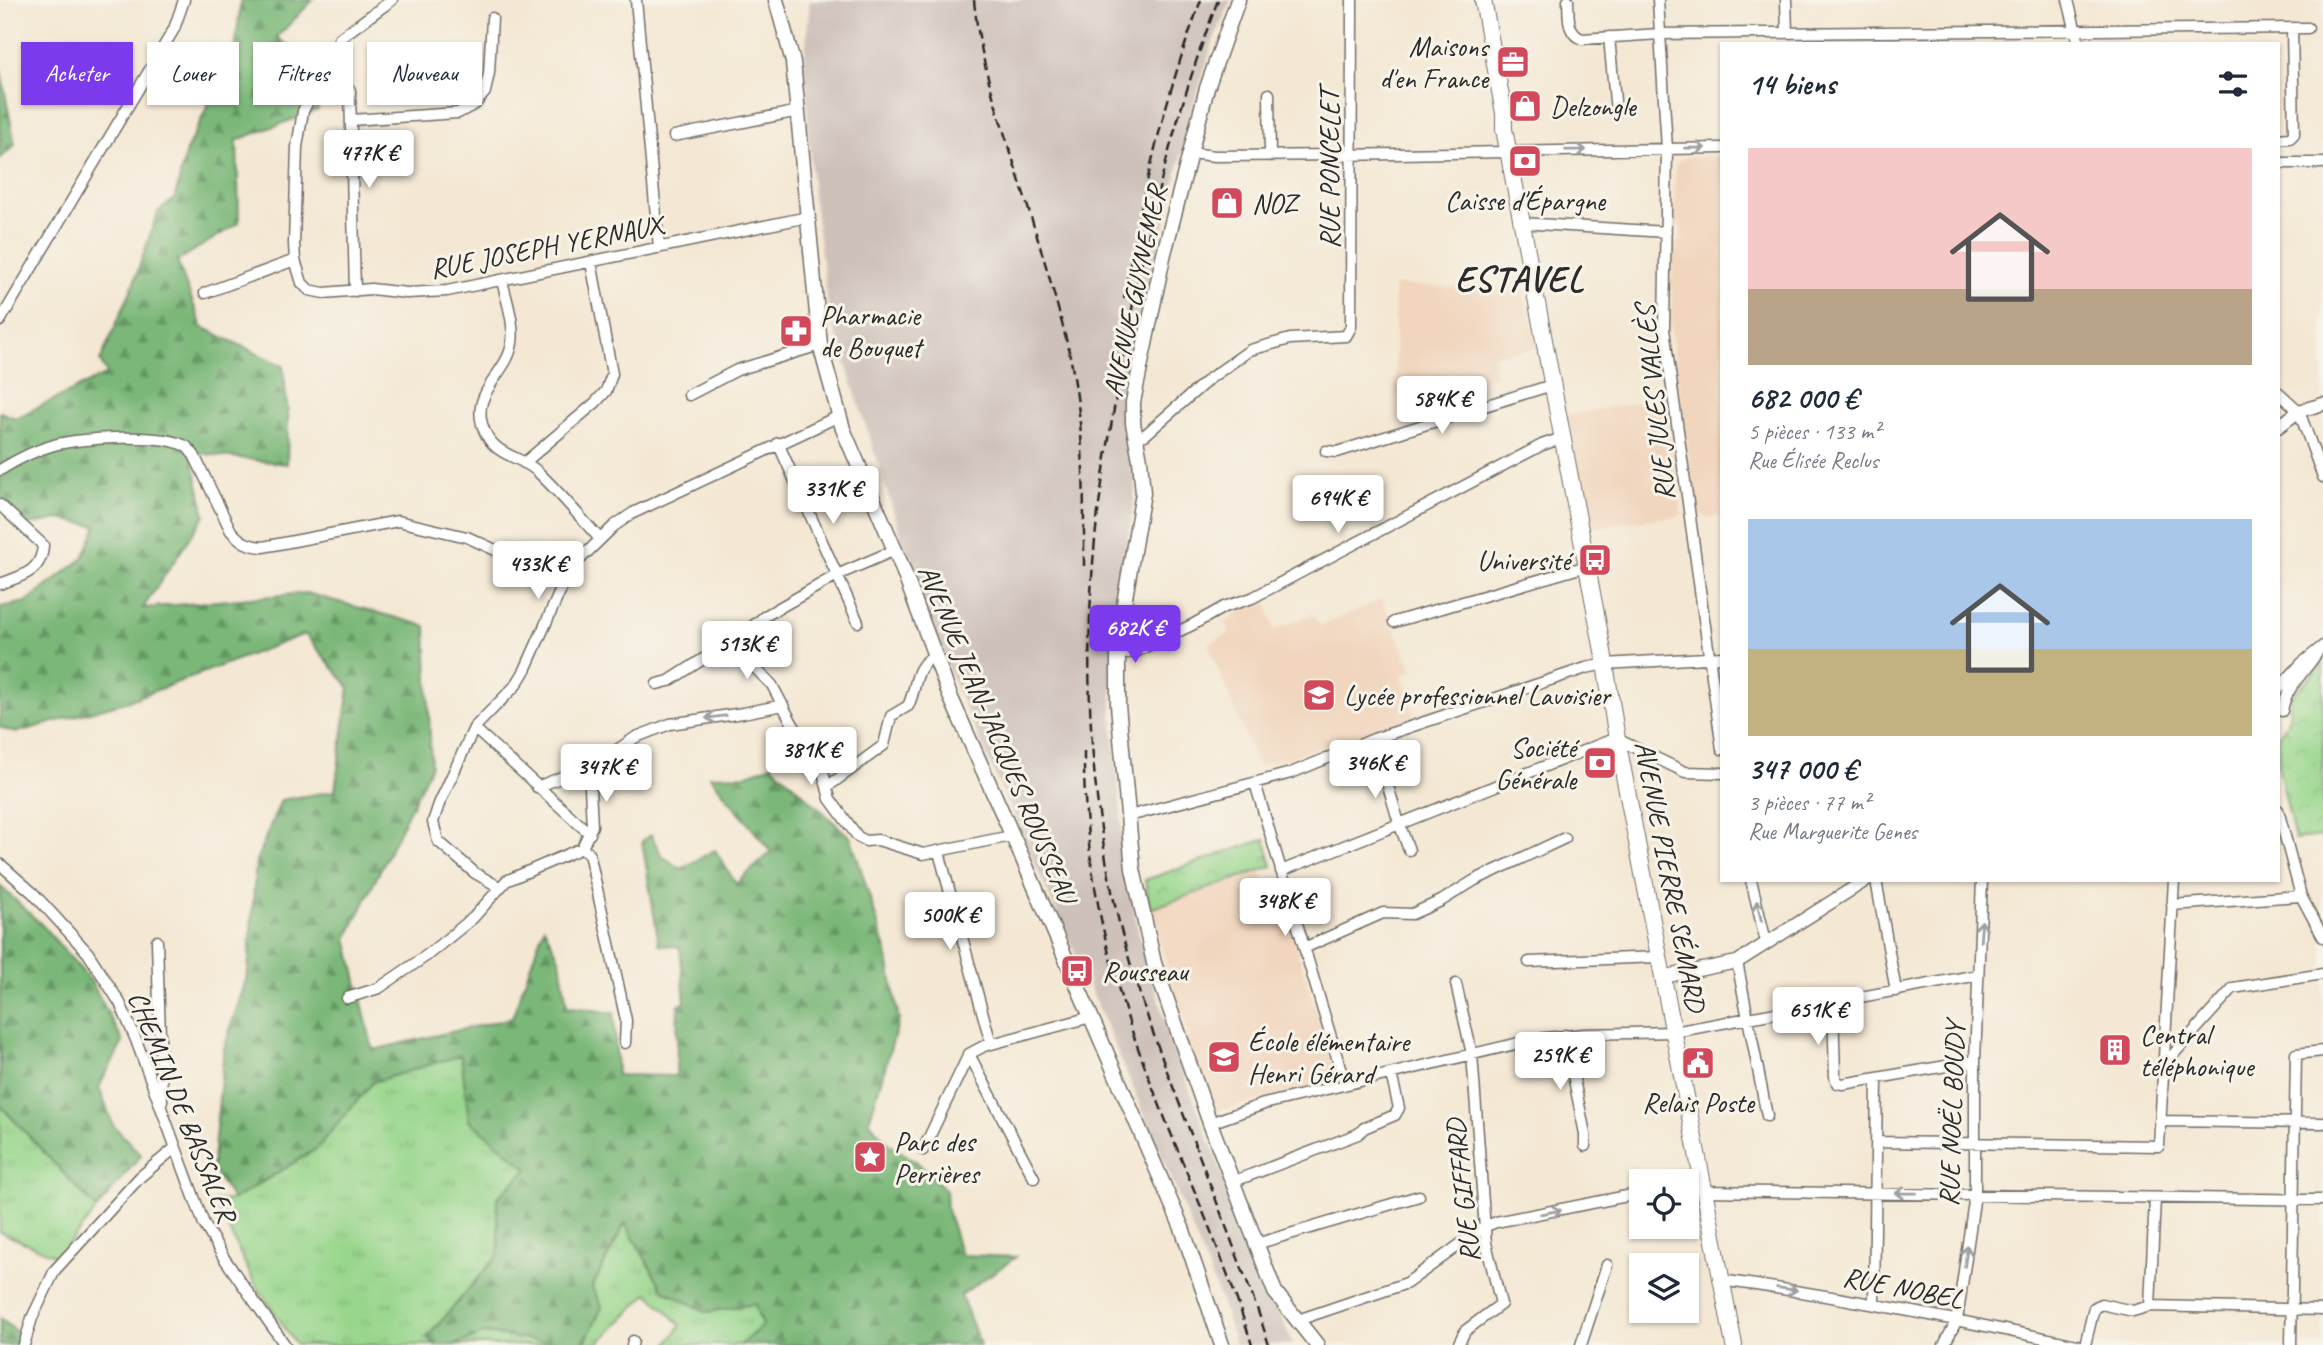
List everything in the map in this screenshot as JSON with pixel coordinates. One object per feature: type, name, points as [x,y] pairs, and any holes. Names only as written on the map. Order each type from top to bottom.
[{"type":"main road","name":"AVENUE JEAN-JACQUES ROUSSEAU","points":[[776,0],[793,62],[820,345],[839,416],[895,550],[933,656],[1182,1228],[1222,1345]]},
{"type":"main road","name":"AVENUE GUYNEMER","points":[[1238,0],[1207,88],[1190,153],[1163,257],[1133,402],[1143,494],[1122,615],[1118,655],[1118,705],[1133,869],[1154,963],[1210,1124],[1275,1292],[1317,1345]]},
{"type":"main road","points":[[1475,0],[1496,114],[1504,129]]},
{"type":"main road","points":[[1483,0],[1504,113],[1504,129]]},
{"type":"main road","name":"AVENUE PIERRE SÉMARD","points":[[1504,129],[1674,1032],[1694,1169]]},
{"type":"main road","name":"AVENUE PIERRE SÉMARD","points":[[1699,1195],[1734,1345]]},
{"type":"street","points":[[0,321],[174,29],[184,0]]},
{"type":"street","name":"RUE JOSEPH YERNAUX","points":[[392,0],[340,38],[303,111],[297,147],[295,260],[302,283],[309,290],[324,293],[371,289],[407,293],[447,291],[807,217]]},
{"type":"street","points":[[636,0],[659,248]]},
{"type":"street","name":"RUE PONCELET","points":[[1136,437],[1145,435],[1209,379],[1250,350],[1290,339],[1346,336],[1351,327],[1352,0]]},
{"type":"street","points":[[1568,0],[1573,35],[1582,39],[1660,34],[2308,28]]},
{"type":"street","name":"RUE JULES VALLÈS","points":[[1658,0],[1667,149],[1664,329],[1720,734]]},
{"type":"street","points":[[1786,0],[1787,33]]},
{"type":"street","points":[[2068,0],[2079,42]]},
{"type":"street","points":[[351,120],[458,113],[475,104],[485,92],[489,74],[492,18]]},
{"type":"street","points":[[2280,139],[2290,138],[2294,134],[2292,28]]},
{"type":"street","points":[[1609,37],[1616,112]]},
{"type":"street","points":[[1269,94],[1270,156]]},
{"type":"street","points":[[350,105],[355,290]]},
{"type":"street","points":[[674,135],[799,111]]},
{"type":"street","points":[[1190,153],[1270,156],[1720,148]]},
{"type":"street","points":[[2280,163],[2323,163]]},
{"type":"street","points":[[1521,223],[1665,232]]},
{"type":"street","points":[[205,293],[295,260]]},
{"type":"street","points":[[524,463],[595,403],[606,391],[612,374],[591,262]]},
{"type":"street","points":[[502,280],[512,345],[508,357],[489,383],[482,401],[481,416],[485,434],[493,445],[507,456],[536,470],[600,539]]},
{"type":"street","points":[[689,395],[737,370],[820,345]]},
{"type":"street","points":[[1326,452],[1336,452],[1552,385]]},
{"type":"street","points":[[2280,394],[2299,411],[2323,477]]},
{"type":"street","points":[[2280,425],[2299,411],[2323,404]]},
{"type":"street","points":[[499,887],[475,873],[439,841],[433,822],[474,728],[516,685],[570,569],[600,539],[633,513],[839,416]]},
{"type":"street","points":[[0,470],[51,446],[70,441],[115,437],[174,442],[187,447],[194,455],[231,531],[251,546],[262,547],[398,521],[467,537],[563,581]]},
{"type":"street","points":[[1118,655],[1137,650],[1224,607],[1252,598],[1542,445],[1562,438]]},
{"type":"street","points":[[778,443],[858,622]]},
{"type":"street","points":[[0,505],[33,533],[43,545],[43,556],[37,567],[0,584]]},
{"type":"street","points":[[657,684],[669,681],[725,645],[731,644],[765,616],[838,575],[895,550]]},
{"type":"street","points":[[1394,622],[1587,566]]},
{"type":"street","points":[[731,644],[767,678],[823,772],[830,799],[858,837],[866,841],[878,840],[923,854],[1012,834]]},
{"type":"street","points":[[2280,687],[2302,663],[2320,650]]},
{"type":"street","points":[[2280,711],[2288,690],[2320,650]]},
{"type":"street","points":[[827,788],[884,745],[891,716],[908,706],[923,661],[933,656]]},
{"type":"street","points":[[1129,817],[1291,773],[1374,739],[1586,668],[1605,664],[1720,657]]},
{"type":"street","points":[[537,788],[580,770],[589,769],[636,737],[670,724],[783,705]]},
{"type":"street","points":[[474,728],[590,834]]},
{"type":"street","points":[[1374,739],[1409,850]]},
{"type":"street","points":[[1281,871],[1597,744],[1617,739],[1685,772],[1720,773]]},
{"type":"street","points":[[347,998],[379,988],[394,979],[473,918],[506,881],[582,848],[592,825],[589,769]]},
{"type":"street","points":[[1255,783],[1345,1084]]},
{"type":"street","points":[[2280,821],[2301,896],[2323,937]]},
{"type":"street","points":[[1304,948],[1383,913],[1412,914],[1441,901],[1475,880],[1565,838]]},
{"type":"street","points":[[582,848],[589,853],[626,1020],[625,1043]]},
{"type":"street","points":[[939,852],[991,1044]]},
{"type":"street","name":"CHEMIN DE BASSALER","points":[[0,864],[33,893],[88,953],[125,1015],[204,1224],[224,1258],[285,1345]]},
{"type":"street","points":[[1751,882],[1766,942]]},
{"type":"street","points":[[1663,977],[1737,962],[1863,882]]},
{"type":"street","points":[[1876,882],[1896,991]]},
{"type":"street","name":"RUE NOËL BOUDY","points":[[1944,1345],[1957,1320],[1975,1194],[1975,1061],[1983,882]]},
{"type":"street","points":[[1877,1142],[2159,1146],[2174,882]]},
{"type":"street","points":[[2172,905],[2301,896]]},
{"type":"street","points":[[157,941],[163,1114]]},
{"type":"street","points":[[1529,962],[1659,957]]},
{"type":"street","points":[[1737,962],[1767,1116]]},
{"type":"street","points":[[2162,1067],[2233,988],[2323,974]]},
{"type":"street","points":[[1210,1124],[1264,1104],[1472,1054],[1565,1035],[1674,1032],[1978,975]]},
{"type":"street","name":"RUE GIFFARD","points":[[1455,984],[1472,1054],[1486,1243],[1501,1304],[1465,1331],[1458,1345]]},
{"type":"street","points":[[1833,1003],[1837,1083],[1975,1061]]},
{"type":"street","points":[[923,1150],[969,1054],[991,1044],[1090,1017]]},
{"type":"street","points":[[1565,1035],[1585,1146]]},
{"type":"street","points":[[2291,1345],[2296,1054],[2323,1051]]},
{"type":"street","points":[[969,1054],[1034,1178]]},
{"type":"street","points":[[1232,1182],[1338,1143],[1395,1115],[1399,1108],[1391,1074]]},
{"type":"street","points":[[1874,1304],[1877,1078]]},
{"type":"street","points":[[2160,1121],[2323,1123]]},
{"type":"street","points":[[24,1345],[32,1318],[55,1270],[140,1177],[175,1148]]},
{"type":"street","points":[[1699,1187],[1876,1193],[2323,1200]]},
{"type":"street","points":[[1256,1244],[1419,1196]]},
{"type":"street","points":[[1298,1320],[1407,1283],[1496,1222],[1629,1196]]},
{"type":"street","points":[[2150,1306],[2155,1198]]},
{"type":"street","points":[[1581,1345],[1607,1265]]},
{"type":"street","name":"RUE NOBEL","points":[[1720,1280],[1798,1290],[2077,1345]]},
{"type":"street","points":[[2085,1345],[2094,1308],[2101,1304],[2133,1311],[2150,1306],[2323,1310]]},
{"type":"shaded area","points":[[810,0],[1231,0],[1213,42],[1194,103],[1142,318],[1125,419],[1134,462],[1134,504],[1114,626],[1112,713],[1125,857],[1138,931],[1172,1043],[1230,1194],[1293,1345],[1235,1345],[1221,1300],[1168,1170],[1072,946],[935,640],[829,312],[813,194],[804,67]]},
{"type":"shaded area","points":[[1720,156],[1720,516],[1707,518],[1697,511],[1671,331],[1673,244],[1681,240],[1681,226],[1674,221],[1675,165],[1684,157]]},
{"type":"shaded area","points":[[1394,285],[1523,290],[1538,348],[1494,355],[1496,376],[1396,395]]},
{"type":"shaded area","points":[[1661,398],[1682,515],[1585,528],[1564,416]]},
{"type":"shaded area","name":"Lycée professionnel Lavoisier","points":[[1265,595],[1274,630],[1313,614],[1321,626],[1382,599],[1413,670],[1402,675],[1415,717],[1258,767],[1208,644],[1230,633],[1226,622],[1251,601]]},
{"type":"shaded area","points":[[1260,870],[1278,916],[1286,914],[1336,1076],[1335,1080],[1212,1113],[1186,1043],[1190,1041],[1150,910]]},
{"type":"green space","points":[[241,0],[313,0],[277,37],[283,42],[253,42],[253,105],[318,105],[318,110],[237,140],[239,223],[177,261],[202,327],[283,366],[288,415],[287,464],[191,452],[205,515],[143,608],[306,593],[426,626],[431,766],[347,938],[373,1050],[512,1018],[544,927],[560,960],[567,1006],[614,1013],[617,1075],[676,1076],[678,1006],[685,1002],[680,947],[659,944],[642,841],[651,835],[662,856],[681,869],[715,850],[736,884],[771,852],[710,776],[745,775],[772,765],[851,838],[887,953],[899,1020],[869,1121],[888,1144],[917,1162],[946,1190],[947,1210],[961,1255],[1016,1257],[961,1295],[980,1345],[740,1345],[762,1326],[755,1304],[707,1312],[663,1290],[625,1223],[592,1287],[602,1307],[584,1345],[563,1345],[486,1333],[454,1345],[437,1345],[427,1338],[499,1254],[497,1198],[528,1169],[469,1120],[461,1055],[373,1082],[316,1149],[233,1200],[212,1169],[224,1049],[248,973],[256,861],[281,800],[335,791],[349,687],[305,634],[125,702],[15,733],[0,727],[0,607],[26,602],[83,558],[97,526],[59,519],[18,527],[0,506],[0,412],[16,418],[107,374],[100,361],[132,288],[158,212],[175,198],[186,151],[208,105],[239,105],[239,42],[236,42]]},
{"type":"green space","points":[[0,67],[15,145],[0,159]]},
{"type":"green space","points":[[2323,663],[2323,836],[2295,839],[2280,774],[2280,733],[2290,713],[2291,697]]},
{"type":"green space","points":[[1265,839],[1272,866],[1150,909],[1145,880]]},
{"type":"green space","points":[[0,886],[41,924],[91,981],[123,1042],[99,1087],[113,1125],[141,1155],[97,1209],[0,1105]]},
{"type":"green space","points":[[461,1055],[469,1120],[528,1169],[497,1198],[499,1254],[427,1337],[437,1345],[296,1345],[253,1280],[215,1201],[233,1200],[316,1149],[373,1082]]},
{"type":"green space","points":[[0,1105],[97,1209],[58,1257],[0,1232]]},
{"type":"green space","points":[[625,1223],[663,1290],[707,1312],[755,1304],[762,1326],[740,1345],[667,1345],[681,1325],[648,1293],[597,1345],[584,1345],[602,1307],[592,1288]]},
{"type":"green space","points":[[0,1318],[19,1334],[16,1345],[0,1345]]},
{"type":"green space","points":[[486,1333],[563,1345],[454,1345]]},
{"type":"railway","points":[[974,0],[989,81],[1048,272],[1072,367],[1082,452],[1084,567]]},
{"type":"railway","points":[[1124,298],[1155,147],[1201,0]]},
{"type":"railway","points":[[1218,0],[1186,92],[1138,279],[1096,529],[1089,674],[1094,771],[1107,867],[1117,914],[1139,993],[1269,1345]]},
{"type":"railway","points":[[1084,751],[1089,848],[1115,976],[1139,1050],[1222,1260],[1252,1345]]},
{"type":"place","name":"Maisons d'en France","points":[[1513,62]]},
{"type":"place","name":"Delzongle","points":[[1525,106]]},
{"type":"place","name":"Caisse d'Épargne","points":[[1525,161]]},
{"type":"place","name":"NOZ","points":[[1227,203]]},
{"type":"place","name":"Pharmacie de Bouquet","points":[[796,331]]},
{"type":"place","name":"Université","points":[[1595,560]]},
{"type":"place","name":"Lycée professionnel Lavoisier","points":[[1319,695]]},
{"type":"place","name":"Société Générale","points":[[1600,763]]},
{"type":"place","name":"Rousseau","points":[[1077,971]]},
{"type":"place","name":"Central téléphonique","points":[[2115,1050]]},
{"type":"place","name":"École élémentaire Henri Gérard","points":[[1224,1057]]},
{"type":"place","name":"Relais Poste","points":[[1698,1063]]},
{"type":"place","name":"Parc des Perrières","points":[[870,1157]]},
{"type":"district","name":"ESTAVEL","points":[[1520,279]]}]
